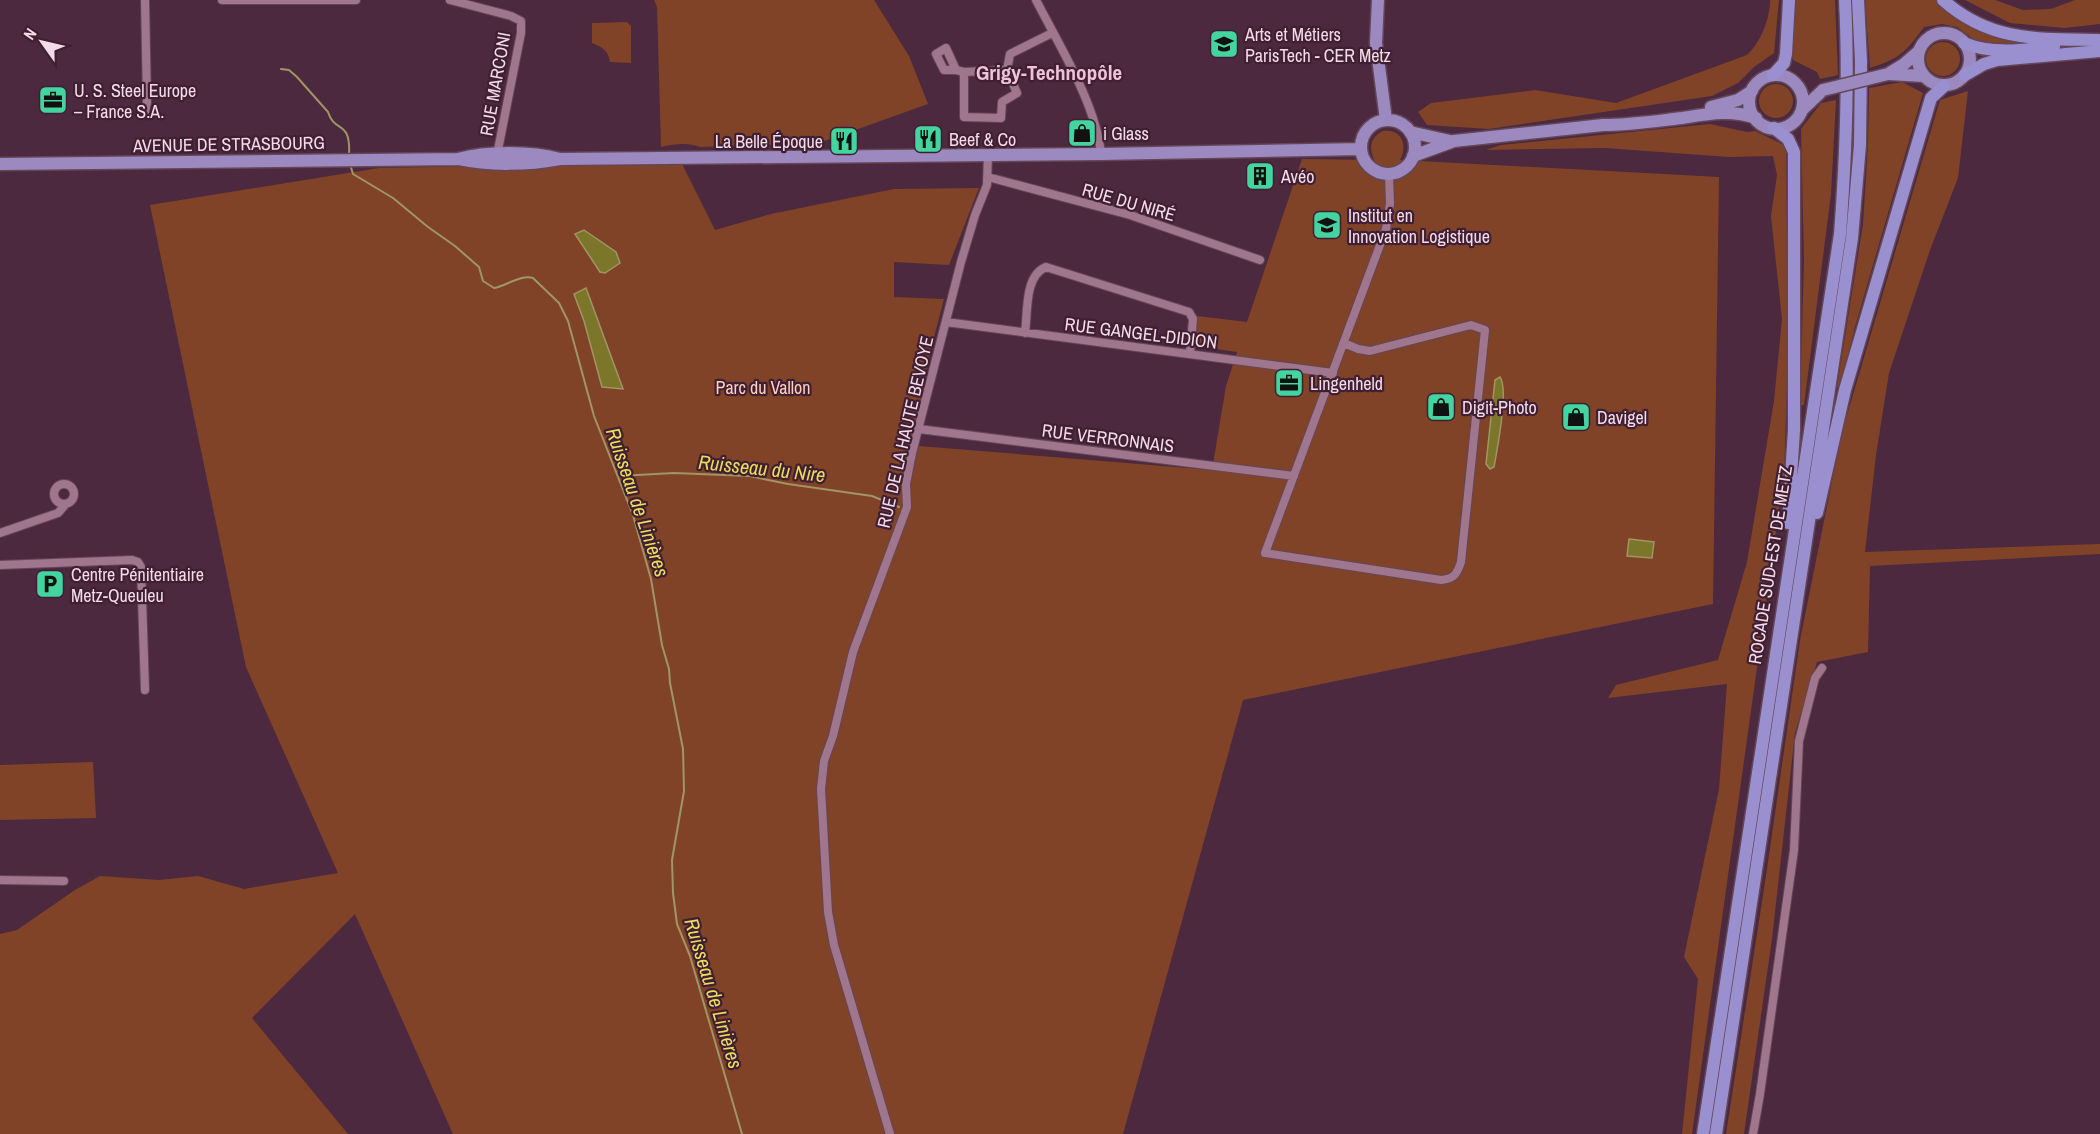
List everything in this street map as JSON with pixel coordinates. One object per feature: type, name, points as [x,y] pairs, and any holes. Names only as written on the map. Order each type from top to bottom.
[{"type":"highway","points":[[1773,75],[1784,63],[1786,54],[1789,0]]},
{"type":"highway","name":"ROCADE SUD-EST DE METZ","points":[[1703,1134],[1840,234],[1849,63],[1845,0]]},
{"type":"highway","name":"ROCADE SUD-EST DE METZ","points":[[1716,1134],[1852,238],[1860,145],[1861,62],[1858,0]]},
{"type":"highway","points":[[1943,0],[1971,20],[2002,33],[2034,39],[2099,44]]},
{"type":"highway","points":[[1964,43],[1997,51],[2099,44]]},
{"type":"highway","points":[[1965,75],[1984,64],[1997,60],[2099,44]]},
{"type":"highway","points":[[1794,616],[1845,390],[1931,98],[1944,86]]},
{"type":"highway","points":[[1774,128],[1783,134],[1792,145],[1795,178],[1794,430],[1782,609]]},
{"type":"main road","points":[[1378,0],[1376,43],[1386,120]]},
{"type":"main road","points":[[1796,83],[1823,90],[1887,74],[1903,65],[1918,52],[1925,41],[1935,34],[1954,35],[1964,43],[1970,59],[1965,75],[1956,83],[1944,86],[1935,84],[1923,76],[1887,74]]},
{"type":"main road","points":[[1918,52],[1918,65],[1923,76]]},
{"type":"main road","points":[[1603,125],[1625,119],[1731,103],[1745,97],[1761,80],[1773,75],[1790,78],[1796,83],[1803,101],[1802,110]]},
{"type":"main road","points":[[1752,90],[1750,105],[1756,118],[1761,123],[1774,128],[1791,124],[1823,90]]},
{"type":"main road","points":[[1413,156],[1455,141],[1603,125],[1624,125],[1720,113],[1740,113],[1756,118]]},
{"type":"main road","points":[[1386,120],[1400,123],[1410,132],[1415,144],[1413,156],[1404,169],[1389,174],[1372,169],[1364,160],[1361,149],[1363,135],[1372,125],[1386,120]]},
{"type":"main road","points":[[1410,132],[1455,141]]},
{"type":"main road","name":"AVENUE DE STRASBOURG","points":[[458,159],[476,163],[515,163],[560,159],[1361,149]]},
{"type":"main road","name":"AVENUE DE STRASBOURG","points":[[0,164],[458,159],[475,155],[497,154],[543,154],[560,159]]},
{"type":"street","points":[[145,0],[146,112]]},
{"type":"street","points":[[222,0],[356,0]]},
{"type":"street","name":"RUE MARCONI","points":[[450,0],[511,16],[521,21],[521,33],[497,154]]},
{"type":"street","points":[[1036,0],[1086,102],[1098,133],[1101,154]]},
{"type":"street","points":[[1007,70],[960,71],[964,117],[1001,118],[1002,102],[1017,93],[1007,70],[1011,54],[1053,33]]},
{"type":"street","name":"RUE DE LA HAUTE BEVOYE","points":[[890,1134],[834,945],[828,912],[821,789],[824,761],[833,736],[853,652],[906,507],[906,484],[919,429],[968,238],[988,177],[988,154]]},
{"type":"street","points":[[1344,343],[1370,351],[1471,325],[1485,330],[1461,562],[1458,572],[1450,579],[1441,580],[1265,553],[1386,229],[1390,204],[1389,174]]},
{"type":"street","name":"RUE DU NIRÉ","points":[[988,177],[1130,215],[1260,260]]},
{"type":"street","points":[[1025,333],[1031,282],[1039,270],[1046,267],[1189,312],[1193,319],[1190,354]]},
{"type":"street","name":"RUE GANGEL-DIDION","points":[[946,322],[1333,373]]},
{"type":"street","name":"RUE VERRONNAIS","points":[[919,429],[1294,476]]},
{"type":"street","points":[[0,533],[57,513],[65,505]]},
{"type":"street","points":[[0,565],[132,560],[138,562],[141,567],[145,690]]},
{"type":"street","points":[[1753,1134],[1794,850],[1799,741],[1815,678],[1822,668]]},
{"type":"street","points":[[0,880],[64,881]]},
{"type":"green space","points":[[654,0],[874,0],[909,56],[928,104],[819,143],[700,147],[680,144],[661,147],[657,7]]},
{"type":"green space","points":[[1770,0],[1779,0],[1774,53],[1754,67],[1738,83],[1712,96],[1489,129],[1427,125],[1418,112],[1431,103],[1535,90],[1616,103],[1747,55],[1764,30]]},
{"type":"green space","points":[[1794,0],[1835,0],[1838,75],[1820,79],[1817,72],[1793,60]]},
{"type":"green space","points":[[1865,0],[1937,0],[1944,8],[2016,41],[2017,44],[2005,45],[1976,41],[1957,27],[1942,24],[1924,27],[1901,54],[1870,68]]},
{"type":"green space","points":[[1965,0],[1995,0],[2023,10],[2051,9],[2075,0],[2100,0],[2100,24],[2064,28],[2010,23]]},
{"type":"green space","points":[[627,22],[631,26],[631,63],[610,62],[604,50],[592,43],[592,23]]},
{"type":"green space","points":[[1943,42],[1955,47],[1960,59],[1955,71],[1943,76],[1931,71],[1926,59],[1931,47]]},
{"type":"green space","points":[[1902,82],[1923,93],[1855,327],[1840,387],[1837,387],[1863,224],[1869,88]]},
{"type":"green space","points":[[1776,84],[1788,89],[1793,101],[1788,113],[1776,118],[1764,113],[1759,101],[1764,89]]},
{"type":"green space","points":[[1968,91],[1958,178],[1930,250],[1889,373],[1876,455],[1865,552],[2100,544],[2100,554],[1870,566],[1868,652],[1817,662],[1795,733],[1772,939],[1744,1134],[1726,1134],[1800,640],[1842,432],[1940,100]]},
{"type":"green space","points":[[1836,100],[1831,194],[1804,405],[1800,405],[1804,261],[1801,129],[1821,103]]},
{"type":"green space","points":[[1710,124],[1747,132],[1755,131],[1786,146],[1788,357],[1784,474],[1692,1134],[1682,1134],[1698,979],[1684,957],[1719,789],[1727,684],[1608,698],[1616,685],[1718,660],[1747,562],[1774,401],[1782,319],[1771,216],[1777,175],[1773,156],[1729,157],[1605,148],[1486,150],[1501,145]]},
{"type":"green space","name":"Parc du Vallon","points":[[1383,131],[1395,133],[1402,139],[1403,149],[1400,160],[1719,177],[1713,604],[1243,700],[1123,1134],[453,1134],[355,914],[252,1018],[348,1134],[0,1134],[0,934],[17,930],[75,890],[100,876],[159,880],[198,876],[244,889],[338,873],[246,667],[150,205],[379,168],[681,162],[715,230],[771,214],[894,189],[979,188],[949,265],[894,262],[894,297],[944,299],[927,364],[919,446],[1212,470],[1226,386],[1237,352],[1195,346],[1197,316],[1247,322],[1302,159],[1374,160],[1371,151],[1372,143],[1375,136]]},
{"type":"green space","points":[[93,762],[96,818],[0,820],[0,765]]},
{"type":"shaded area","points":[[584,230],[616,252],[620,263],[605,273],[600,272],[575,234]]},
{"type":"shaded area","points":[[586,288],[623,389],[602,387],[574,294]]},
{"type":"shaded area","points":[[1500,377],[1503,394],[1502,420],[1494,467],[1490,469],[1486,464],[1495,380]]},
{"type":"shaded area","points":[[1629,539],[1654,542],[1652,558],[1627,556]]},
{"type":"waterway","name":"Ruisseau de Linières","points":[[281,69],[289,70],[297,77],[328,112],[331,119],[345,131],[348,136],[349,155]]},
{"type":"waterway","name":"Ruisseau de Linières","points":[[350,164],[353,174],[393,198],[479,267],[483,281],[494,288],[524,278],[533,278],[559,303],[568,321],[594,416],[633,515],[651,579],[683,749],[684,791],[672,860],[677,924],[690,956],[742,1134]]},
{"type":"waterway","name":"Ruisseau du Nire","points":[[619,476],[674,473],[749,476],[872,496],[899,507]]},
{"type":"place","name":"Arts et Métiers ParisTech - CER Metz","points":[[1224,44]]},
{"type":"place","name":"U. S. Steel Europe – France S.A.","points":[[53,100]]},
{"type":"place","name":"i Glass","points":[[1082,133]]},
{"type":"place","name":"Beef & Co","points":[[928,139]]},
{"type":"place","name":"La Belle Époque","points":[[844,141]]},
{"type":"place","name":"Avéo","points":[[1260,176]]},
{"type":"place","name":"Institut en Innovation Logistique","points":[[1327,225]]},
{"type":"place","name":"Lingenheld","points":[[1289,383]]},
{"type":"place","name":"Digit-Photo","points":[[1441,407]]},
{"type":"place","name":"Davigel","points":[[1576,417]]},
{"type":"place","name":"Centre Pénitentiaire Metz-Queuleu","points":[[50,584]]},
{"type":"district","name":"Grigy-Technopôle","points":[[1049,72]]}]
